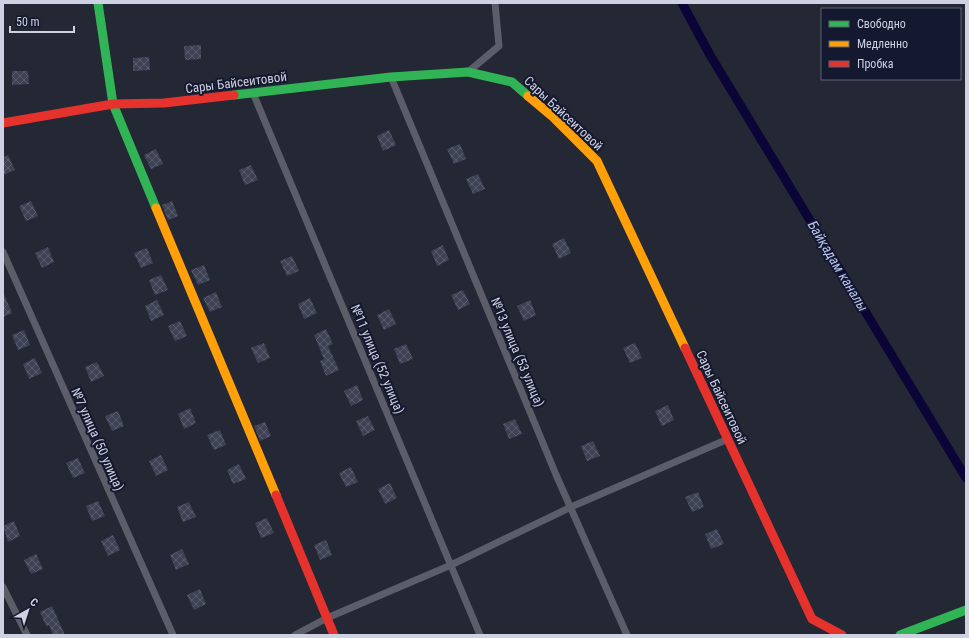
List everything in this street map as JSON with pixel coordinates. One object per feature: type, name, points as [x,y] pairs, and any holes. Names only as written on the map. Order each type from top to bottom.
[{"type":"street","points":[[98,3],[112,104],[334,635]]},
{"type":"street","points":[[468,72],[499,46],[495,3]]},
{"type":"street","name":"Сары Байсеитовой","points":[[3,123],[112,104],[164,103],[391,77],[468,72],[512,82],[553,117],[597,161],[812,619],[842,635]]},
{"type":"street","name":"№13 улица (53 улица)","points":[[391,77],[570,507],[627,635]]},
{"type":"street","name":"№11 улица (52 улица)","points":[[253,93],[480,635]]},
{"type":"street","name":"№7 улица (50 улица)","points":[[3,252],[173,635]]},
{"type":"street","points":[[295,635],[327,618],[451,565],[570,507],[728,439]]},
{"type":"street","points":[[3,587],[27,635]]},
{"type":"street","points":[[900,635],[966,610]]},
{"type":"building","points":[[201,45],[201,59],[185,60],[184,46]]},
{"type":"building","points":[[149,57],[150,70],[133,71],[133,58]]},
{"type":"building","points":[[12,71],[28,71],[29,84],[12,85]]},
{"type":"building","points":[[389,130],[396,145],[383,151],[377,136]]},
{"type":"building","points":[[460,144],[466,159],[454,164],[447,149]]},
{"type":"building","points":[[156,149],[163,164],[151,169],[144,155]]},
{"type":"building","points":[[8,155],[15,170],[3,175],[3,157]]},
{"type":"building","points":[[251,165],[258,180],[245,185],[239,170]]},
{"type":"building","points":[[478,174],[485,189],[473,194],[466,179]]},
{"type":"building","points":[[31,201],[38,216],[26,221],[19,206]]},
{"type":"building","points":[[172,201],[178,216],[168,220],[162,205]]},
{"type":"building","points":[[564,238],[571,253],[559,259],[552,244]]},
{"type":"building","points":[[443,245],[449,260],[437,266],[431,251]]},
{"type":"building","points":[[48,247],[54,262],[42,268],[35,253]]},
{"type":"building","points":[[147,248],[153,263],[141,268],[134,253]]},
{"type":"building","points":[[292,256],[299,271],[287,276],[280,261]]},
{"type":"building","points":[[204,265],[210,280],[198,285],[191,270]]},
{"type":"building","points":[[161,275],[168,290],[155,295],[149,280]]},
{"type":"building","points":[[463,290],[470,304],[458,310],[451,295]]},
{"type":"building","points":[[3,292],[12,313],[3,317]]},
{"type":"building","points":[[216,292],[222,307],[210,312],[203,298]]},
{"type":"building","points":[[310,298],[317,313],[304,319],[298,304]]},
{"type":"building","points":[[157,300],[164,315],[151,321],[145,306]]},
{"type":"building","points":[[530,300],[536,315],[524,321],[517,306]]},
{"type":"building","points":[[389,309],[396,324],[384,330],[377,315]]},
{"type":"building","points":[[180,321],[187,336],[175,341],[168,326]]},
{"type":"building","points":[[326,329],[333,344],[328,346],[339,370],[326,376],[320,361],[324,359],[314,335]]},
{"type":"building","points":[[24,330],[30,345],[18,350],[12,335]]},
{"type":"building","points":[[264,343],[270,358],[258,363],[251,348]]},
{"type":"building","points":[[635,343],[642,358],[630,363],[623,348]]},
{"type":"building","points":[[406,344],[413,359],[400,364],[394,349]]},
{"type":"building","points":[[35,358],[42,373],[29,379],[23,364]]},
{"type":"building","points":[[97,362],[104,376],[91,382],[85,367]]},
{"type":"building","points":[[357,385],[363,400],[351,406],[344,391]]},
{"type":"building","points":[[668,405],[674,420],[662,426],[655,411]]},
{"type":"building","points":[[190,408],[196,423],[184,429],[178,414]]},
{"type":"building","points":[[118,411],[124,426],[112,431],[105,416]]},
{"type":"building","points":[[368,416],[375,430],[363,436],[356,421]]},
{"type":"building","points":[[515,419],[522,434],[509,439],[503,424]]},
{"type":"building","points":[[265,422],[271,436],[260,441],[254,426]]},
{"type":"building","points":[[220,430],[226,445],[214,450],[207,435]]},
{"type":"building","points":[[593,441],[600,456],[587,461],[581,446]]},
{"type":"building","points":[[161,455],[168,470],[156,476],[149,461]]},
{"type":"building","points":[[78,458],[85,473],[73,478],[66,463]]},
{"type":"building","points":[[239,464],[246,479],[233,484],[227,470]]},
{"type":"building","points":[[351,467],[358,482],[346,487],[339,473]]},
{"type":"building","points":[[390,483],[397,498],[385,504],[378,489]]},
{"type":"building","points":[[698,492],[704,507],[692,512],[685,497]]},
{"type":"building","points":[[98,501],[105,516],[92,521],[86,506]]},
{"type":"building","points":[[189,502],[196,517],[183,522],[177,507]]},
{"type":"building","points":[[267,518],[274,533],[261,538],[255,523]]},
{"type":"building","points":[[14,521],[20,536],[8,542],[3,526]]},
{"type":"building","points":[[717,529],[724,544],[711,549],[705,534]]},
{"type":"building","points":[[113,535],[120,550],[108,556],[101,541]]},
{"type":"building","points":[[326,540],[332,555],[320,560],[314,545]]},
{"type":"building","points":[[182,549],[189,564],[176,570],[170,555]]},
{"type":"building","points":[[36,554],[43,569],[31,574],[24,560]]},
{"type":"building","points":[[200,589],[206,604],[194,610],[187,595]]},
{"type":"building","points":[[52,606],[65,635],[53,635],[49,625],[46,626],[40,612]]},
{"type":"waterway","name":"Байқадам каналы","points":[[682,3],[710,55],[966,478]]},
{"type":"traffic: fast","points":[[98,3],[113,104],[156,208]]},
{"type":"traffic: fast","points":[[234,95],[391,77],[468,72],[512,82],[528,96]]},
{"type":"traffic: fast","points":[[900,635],[966,610]]},
{"type":"traffic: slow","points":[[528,96],[553,117],[597,161],[685,348]]},
{"type":"traffic: slow","points":[[156,208],[276,495]]},
{"type":"traffic: jam","points":[[3,123],[113,104],[164,103],[234,95]]},
{"type":"traffic: jam","points":[[685,348],[812,619],[842,635]]},
{"type":"traffic: jam","points":[[276,495],[334,635]]}]
